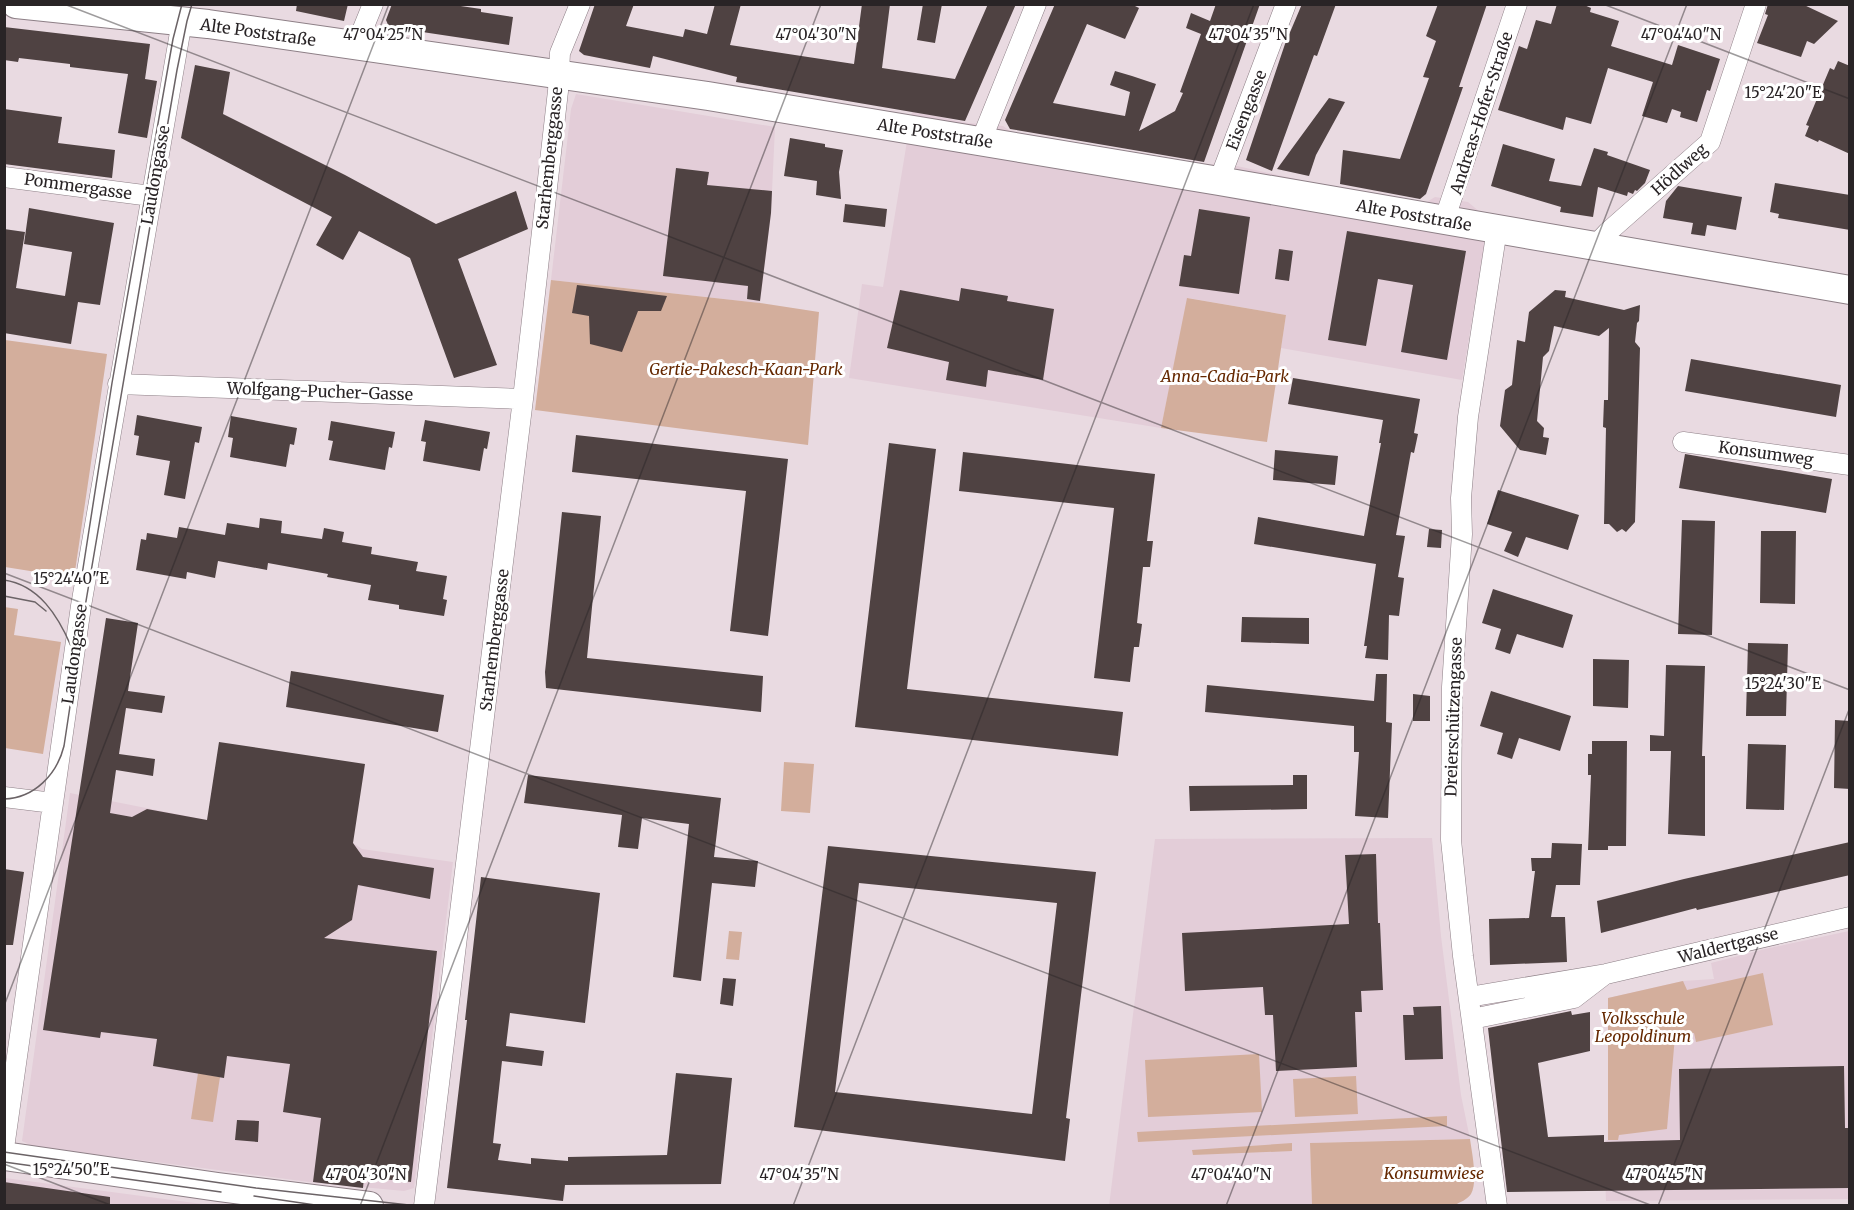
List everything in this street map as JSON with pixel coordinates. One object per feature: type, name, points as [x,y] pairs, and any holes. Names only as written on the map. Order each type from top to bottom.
[{"type":"main road","name":"Alte Poststraße","points":[[16,4],[184,13],[356,46],[708,96],[981,141],[1850,290]]},
{"type":"main road","points":[[4,1156],[238,1190],[369,1206]]},
{"type":"street","points":[[356,46],[373,4]]},
{"type":"street","name":"Starhemberggasse","points":[[424,1206],[523,399],[558,91],[560,53],[580,4]]},
{"type":"street","points":[[981,141],[1036,4]]},
{"type":"street","name":"Eisengasse","points":[[1219,181],[1286,4]]},
{"type":"street","name":"Andreas-Hofer-Straße","points":[[1444,221],[1517,4]]},
{"type":"street","name":"Hödlweg","points":[[1595,246],[1710,142],[1756,4]]},
{"type":"street","name":"Laudongasse","points":[[4,1148],[81,606],[184,13]]},
{"type":"street","name":"Pommergasse","points":[[4,177],[151,196]]},
{"type":"street","name":"Dreierschützengasse","points":[[1497,229],[1468,417],[1461,498],[1462,534],[1452,687],[1450,840],[1497,1206]]},
{"type":"street","name":"Wolfgang-Pucher-Gasse","points":[[118,384],[523,399]]},
{"type":"street","name":"Konsumweg","points":[[1683,442],[1850,465]]},
{"type":"street","points":[[4,797],[53,803]]},
{"type":"street","name":"Waldertgasse","points":[[1469,997],[1606,974],[1850,917]]},
{"type":"street","name":"Waldertgasse","points":[[1472,1020],[1574,998],[1606,974]]},
{"type":"shaded area","points":[[576,94],[775,127],[771,213],[760,303],[551,280],[571,109]]},
{"type":"shaded area","points":[[912,111],[968,123],[1003,126],[1016,135],[1208,166],[1219,162],[1318,184],[1425,203],[1435,197],[1468,202],[1480,212],[1493,252],[1483,253],[1462,380],[1281,348],[1286,315],[1188,298],[1161,428],[849,378],[862,284],[883,287]]},
{"type":"shaded area","points":[[70,793],[207,820],[353,843],[362,849],[453,862],[414,1188],[404,1191],[309,1182],[32,1146],[22,1141]]},
{"type":"shaded area","points":[[1432,838],[1441,936],[1461,1095],[1470,1139],[1310,1143],[1312,1205],[1109,1206],[1155,839]]},
{"type":"shaded area","name":"Volksschule Leopoldinum","points":[[1849,931],[1849,1199],[1606,1201],[1604,1142],[1608,1140],[1608,998],[1683,981],[1714,979],[1711,963]]},
{"type":"shaded area","points":[[5,1178],[210,1205],[5,1205]]},
{"type":"green space","name":"Gertie-Pakesch-Kaan-Park","points":[[551,280],[760,303],[819,312],[808,445],[535,410]]},
{"type":"green space","name":"Anna-Cadia-Park","points":[[1187,298],[1286,315],[1267,442],[1161,428]]},
{"type":"green space","points":[[5,340],[107,354],[74,578],[5,567]]},
{"type":"green space","points":[[4,607],[18,609],[14,635],[61,642],[43,754],[5,748]]},
{"type":"green space","points":[[784,762],[814,764],[810,813],[781,811]]},
{"type":"green space","points":[[729,931],[742,932],[739,960],[726,959]]},
{"type":"green space","name":"Volksschule Leopoldinum","points":[[1763,973],[1773,1025],[1696,1042],[1694,1033],[1675,1036],[1667,1129],[1619,1135],[1618,1140],[1608,1140],[1608,998],[1683,981],[1687,990]]},
{"type":"green space","points":[[1259,1054],[1262,1112],[1148,1117],[1145,1060]]},
{"type":"green space","points":[[198,1073],[220,1077],[213,1122],[191,1119]]},
{"type":"green space","points":[[1356,1076],[1358,1114],[1295,1117],[1293,1079]]},
{"type":"green space","points":[[1447,1116],[1447,1126],[1138,1142],[1137,1132]]},
{"type":"green space","name":"Konsumwiese","points":[[1470,1139],[1474,1167],[1473,1189],[1468,1198],[1455,1205],[1312,1205],[1310,1143]]},
{"type":"green space","points":[[1292,1143],[1292,1151],[1193,1155],[1192,1150]]},
{"type":"building","points":[[297,4],[348,4],[344,21],[296,11]]},
{"type":"building","points":[[392,4],[447,4],[513,17],[509,45],[389,27],[386,20]]},
{"type":"building","points":[[595,4],[634,4],[626,26],[683,37],[685,29],[707,34],[715,4],[741,4],[730,45],[854,64],[862,4],[890,4],[882,68],[955,79],[988,4],[1016,4],[965,121],[736,82],[737,77],[653,56],[650,68],[584,55],[579,51]]},
{"type":"building","points":[[923,4],[942,4],[935,43],[917,40]]},
{"type":"building","points":[[1055,4],[1131,4],[1139,8],[1125,39],[1087,24],[1053,103],[1125,116],[1130,92],[1110,85],[1115,71],[1132,76],[1156,84],[1139,131],[1175,111],[1183,93],[1180,92],[1201,34],[1186,28],[1191,13],[1210,21],[1216,4],[1260,4],[1204,162],[1010,129],[1005,120]]},
{"type":"building","points":[[1302,4],[1336,4],[1317,56],[1314,55],[1272,171],[1246,160],[1285,44]]},
{"type":"building","points":[[1438,4],[1487,4],[1459,87],[1463,87],[1426,194],[1420,199],[1340,184],[1343,150],[1400,159],[1429,78],[1423,77],[1436,41],[1426,36]]},
{"type":"building","points":[[1557,4],[1582,4],[1591,8],[1590,12],[1619,21],[1611,46],[1672,65],[1678,45],[1720,59],[1697,122],[1680,117],[1681,112],[1672,109],[1667,123],[1642,116],[1653,82],[1608,68],[1591,124],[1566,117],[1563,130],[1498,110],[1519,46],[1527,49],[1536,20],[1551,24]]},
{"type":"building","points":[[1768,4],[1802,4],[1838,21],[1814,44],[1807,41],[1801,57],[1757,43],[1768,15],[1765,14]]},
{"type":"building","points":[[4,27],[150,44],[145,79],[157,81],[147,138],[118,133],[128,74],[19,58],[18,62],[4,60]]},
{"type":"building","points":[[1838,61],[1850,66],[1850,154],[1805,136],[1809,126],[1806,125],[1830,68],[1834,70]]},
{"type":"building","points":[[195,65],[230,72],[223,114],[436,224],[516,191],[528,229],[458,259],[497,365],[454,378],[410,258],[359,231],[343,260],[316,245],[332,217],[181,138]]},
{"type":"building","points":[[1329,98],[1345,102],[1316,155],[1309,176],[1277,169]]},
{"type":"building","points":[[4,109],[62,117],[58,143],[115,150],[112,178],[4,164]]},
{"type":"building","points":[[790,138],[825,144],[825,147],[843,150],[839,172],[841,199],[816,195],[817,181],[784,176]]},
{"type":"building","points":[[1503,144],[1555,159],[1549,181],[1581,186],[1594,148],[1650,170],[1645,183],[1633,194],[1628,192],[1627,196],[1598,187],[1593,217],[1560,212],[1561,207],[1491,186]]},
{"type":"building","points":[[676,168],[709,172],[707,185],[772,191],[760,301],[747,299],[748,286],[663,276]]},
{"type":"building","points":[[1775,183],[1850,195],[1850,230],[1778,218],[1779,214],[1770,212]]},
{"type":"building","points":[[1678,186],[1742,197],[1736,230],[1707,225],[1705,236],[1691,234],[1693,223],[1663,218],[1666,201]]},
{"type":"building","points":[[845,204],[887,209],[885,227],[843,222]]},
{"type":"building","points":[[29,208],[114,223],[100,305],[78,302],[71,344],[4,333],[4,229],[25,232],[16,288],[65,296],[72,252],[24,244]]},
{"type":"building","points":[[1199,209],[1250,217],[1239,294],[1179,286],[1184,255],[1191,256]]},
{"type":"building","points":[[1347,231],[1466,251],[1447,360],[1401,352],[1413,285],[1378,279],[1366,346],[1328,340]]},
{"type":"building","points":[[1279,249],[1293,251],[1289,281],[1275,279]]},
{"type":"building","points":[[577,285],[667,296],[661,311],[638,311],[622,352],[590,344],[589,316],[572,313]]},
{"type":"building","points":[[961,288],[1008,296],[1007,301],[1054,309],[1043,380],[988,370],[986,387],[946,380],[949,362],[887,348],[900,290],[959,301]]},
{"type":"building","points":[[1555,290],[1566,291],[1565,297],[1624,310],[1640,305],[1635,342],[1640,348],[1635,522],[1626,532],[1622,529],[1617,532],[1609,524],[1604,524],[1606,428],[1603,427],[1604,400],[1608,400],[1609,328],[1599,336],[1554,326],[1549,351],[1543,357],[1537,421],[1544,428],[1543,437],[1549,438],[1546,455],[1520,450],[1500,426],[1505,390],[1512,385],[1517,340],[1525,342],[1529,312]]},
{"type":"building","points":[[1691,359],[1841,385],[1836,417],[1685,391]]},
{"type":"building","points":[[1293,378],[1420,399],[1414,433],[1418,434],[1414,453],[1411,452],[1396,535],[1405,536],[1398,577],[1404,578],[1399,616],[1389,615],[1388,660],[1365,658],[1367,646],[1364,646],[1376,564],[1254,544],[1258,517],[1364,536],[1383,420],[1288,404]]},
{"type":"building","points":[[137,415],[202,427],[199,443],[195,442],[185,499],[164,495],[170,461],[136,455],[139,436],[134,435]]},
{"type":"building","points":[[231,416],[297,428],[294,445],[290,444],[286,467],[230,457],[233,438],[228,437]]},
{"type":"building","points":[[425,420],[490,432],[487,449],[484,448],[480,471],[423,461],[426,442],[421,441]]},
{"type":"building","points":[[331,421],[395,432],[392,448],[389,447],[385,470],[329,460],[333,441],[328,440]]},
{"type":"building","points":[[576,435],[788,459],[768,636],[730,631],[746,491],[572,472]]},
{"type":"building","points":[[889,443],[936,449],[907,689],[1123,712],[1118,756],[855,727]]},
{"type":"building","points":[[1275,450],[1338,456],[1335,485],[1273,480]]},
{"type":"building","points":[[963,452],[1155,474],[1147,541],[1153,541],[1150,567],[1143,567],[1137,623],[1142,624],[1139,647],[1134,647],[1130,682],[1094,678],[1114,508],[959,491]]},
{"type":"building","points":[[1685,454],[1832,479],[1826,513],[1679,488]]},
{"type":"building","points":[[1498,490],[1579,515],[1568,550],[1526,537],[1518,557],[1504,551],[1512,532],[1487,524]]},
{"type":"building","points":[[562,512],[601,516],[587,658],[763,676],[761,712],[546,688],[545,672]]},
{"type":"building","points":[[260,518],[282,521],[281,533],[322,539],[324,528],[344,532],[342,542],[372,547],[371,554],[418,562],[416,571],[447,576],[443,599],[447,600],[444,616],[399,609],[399,605],[368,600],[371,585],[268,563],[267,570],[218,561],[215,578],[187,572],[186,579],[136,570],[141,539],[146,540],[147,533],[177,538],[179,527],[225,535],[227,523],[259,528]]},
{"type":"building","points":[[1682,520],[1715,521],[1712,635],[1678,634]]},
{"type":"building","points":[[1429,529],[1442,530],[1441,548],[1427,547]]},
{"type":"building","points":[[1761,531],[1796,531],[1795,604],[1760,603]]},
{"type":"building","points":[[1493,589],[1573,615],[1563,648],[1517,634],[1510,654],[1495,649],[1501,629],[1482,623]]},
{"type":"building","points":[[1242,617],[1309,618],[1309,644],[1241,642]]},
{"type":"building","points":[[106,618],[138,623],[128,691],[165,696],[162,713],[126,708],[119,754],[155,759],[153,776],[116,770],[110,813],[132,817],[147,809],[207,820],[219,742],[365,764],[353,843],[363,857],[434,868],[430,899],[358,885],[352,920],[324,938],[437,951],[411,1182],[364,1177],[363,1188],[313,1182],[321,1118],[283,1112],[290,1064],[227,1056],[224,1078],[153,1066],[157,1039],[101,1032],[100,1038],[43,1030]]},
{"type":"building","points":[[1748,643],[1788,644],[1786,716],[1746,716]]},
{"type":"building","points":[[1593,659],[1629,660],[1628,708],[1593,706]]},
{"type":"building","points":[[1666,665],[1705,666],[1702,756],[1705,756],[1705,836],[1668,834],[1671,751],[1650,751],[1650,735],[1664,736]]},
{"type":"building","points":[[291,671],[444,695],[438,732],[286,707]]},
{"type":"building","points":[[1376,674],[1387,674],[1386,722],[1392,723],[1388,818],[1355,816],[1359,752],[1354,752],[1354,726],[1205,712],[1207,685],[1374,701]]},
{"type":"building","points":[[1491,691],[1571,716],[1560,751],[1519,738],[1512,759],[1497,754],[1503,733],[1480,726]]},
{"type":"building","points":[[1413,694],[1430,696],[1430,721],[1413,721]]},
{"type":"building","points":[[1835,720],[1850,721],[1850,789],[1834,788]]},
{"type":"building","points":[[1592,741],[1627,741],[1626,846],[1608,846],[1608,850],[1588,850],[1591,775],[1588,775],[1588,754],[1592,754]]},
{"type":"building","points":[[1748,744],[1786,745],[1784,810],[1746,809]]},
{"type":"building","points":[[528,775],[721,798],[714,857],[758,861],[755,887],[712,883],[701,981],[673,977],[689,824],[642,818],[638,849],[618,847],[622,815],[524,803]]},
{"type":"building","points":[[1293,775],[1307,775],[1307,809],[1190,811],[1189,786],[1293,785]]},
{"type":"building","points":[[1850,842],[1850,875],[1697,910],[1696,908],[1601,933],[1597,901]]},
{"type":"building","points":[[1552,843],[1582,844],[1580,885],[1556,885],[1551,917],[1565,917],[1567,962],[1490,965],[1489,919],[1529,918],[1535,871],[1532,871],[1531,858],[1551,858]]},
{"type":"building","points":[[828,846],[1096,872],[1066,1118],[1070,1119],[1065,1161],[794,1127]],"holes":[[[859,883],[1057,903],[1032,1114],[835,1092]]]},
{"type":"building","points":[[1376,854],[1383,990],[1361,991],[1362,1012],[1355,1012],[1357,1067],[1276,1071],[1273,1015],[1265,1015],[1263,987],[1185,991],[1182,933],[1349,924],[1345,855]]},
{"type":"building","points":[[4,869],[24,872],[13,945],[4,945]]},
{"type":"building","points":[[481,877],[600,893],[585,1023],[510,1013],[506,1046],[544,1051],[542,1066],[502,1061],[493,1143],[501,1144],[498,1160],[531,1164],[531,1158],[568,1161],[568,1157],[667,1155],[676,1073],[732,1078],[721,1184],[565,1185],[563,1201],[447,1188]]},
{"type":"building","points":[[723,978],[736,979],[733,1006],[720,1004]]},
{"type":"building","points":[[1441,1006],[1443,1059],[1405,1060],[1403,1015],[1414,1015],[1413,1007]]},
{"type":"building","points":[[1571,1011],[1572,1015],[1590,1012],[1590,1051],[1538,1063],[1548,1137],[1604,1135],[1604,1142],[1680,1140],[1679,1069],[1844,1066],[1845,1128],[1850,1128],[1850,1188],[1507,1192],[1488,1028]]},
{"type":"building","points":[[237,1120],[259,1121],[258,1142],[235,1140]]},
{"type":"building","points":[[4,1182],[110,1197],[110,1206],[4,1206]]},
{"type":"tram line","points":[[82,575],[112,383],[173,39],[182,4]]},
{"type":"tram line","points":[[4,799],[25,794],[43,783],[56,766],[64,746],[85,607],[155,197],[177,70],[192,4]]},
{"type":"tram line","points":[[4,580],[16,583],[37,595],[53,613],[71,646]]},
{"type":"tram line","points":[[4,596],[35,602],[46,611]]},
{"type":"tram line","points":[[68,667],[76,610]]},
{"type":"tram line","points":[[4,1152],[256,1188],[418,1206]]},
{"type":"tram line","points":[[4,1162],[221,1192]]},
{"type":"tram line","points":[[254,1196],[322,1206]]}]
